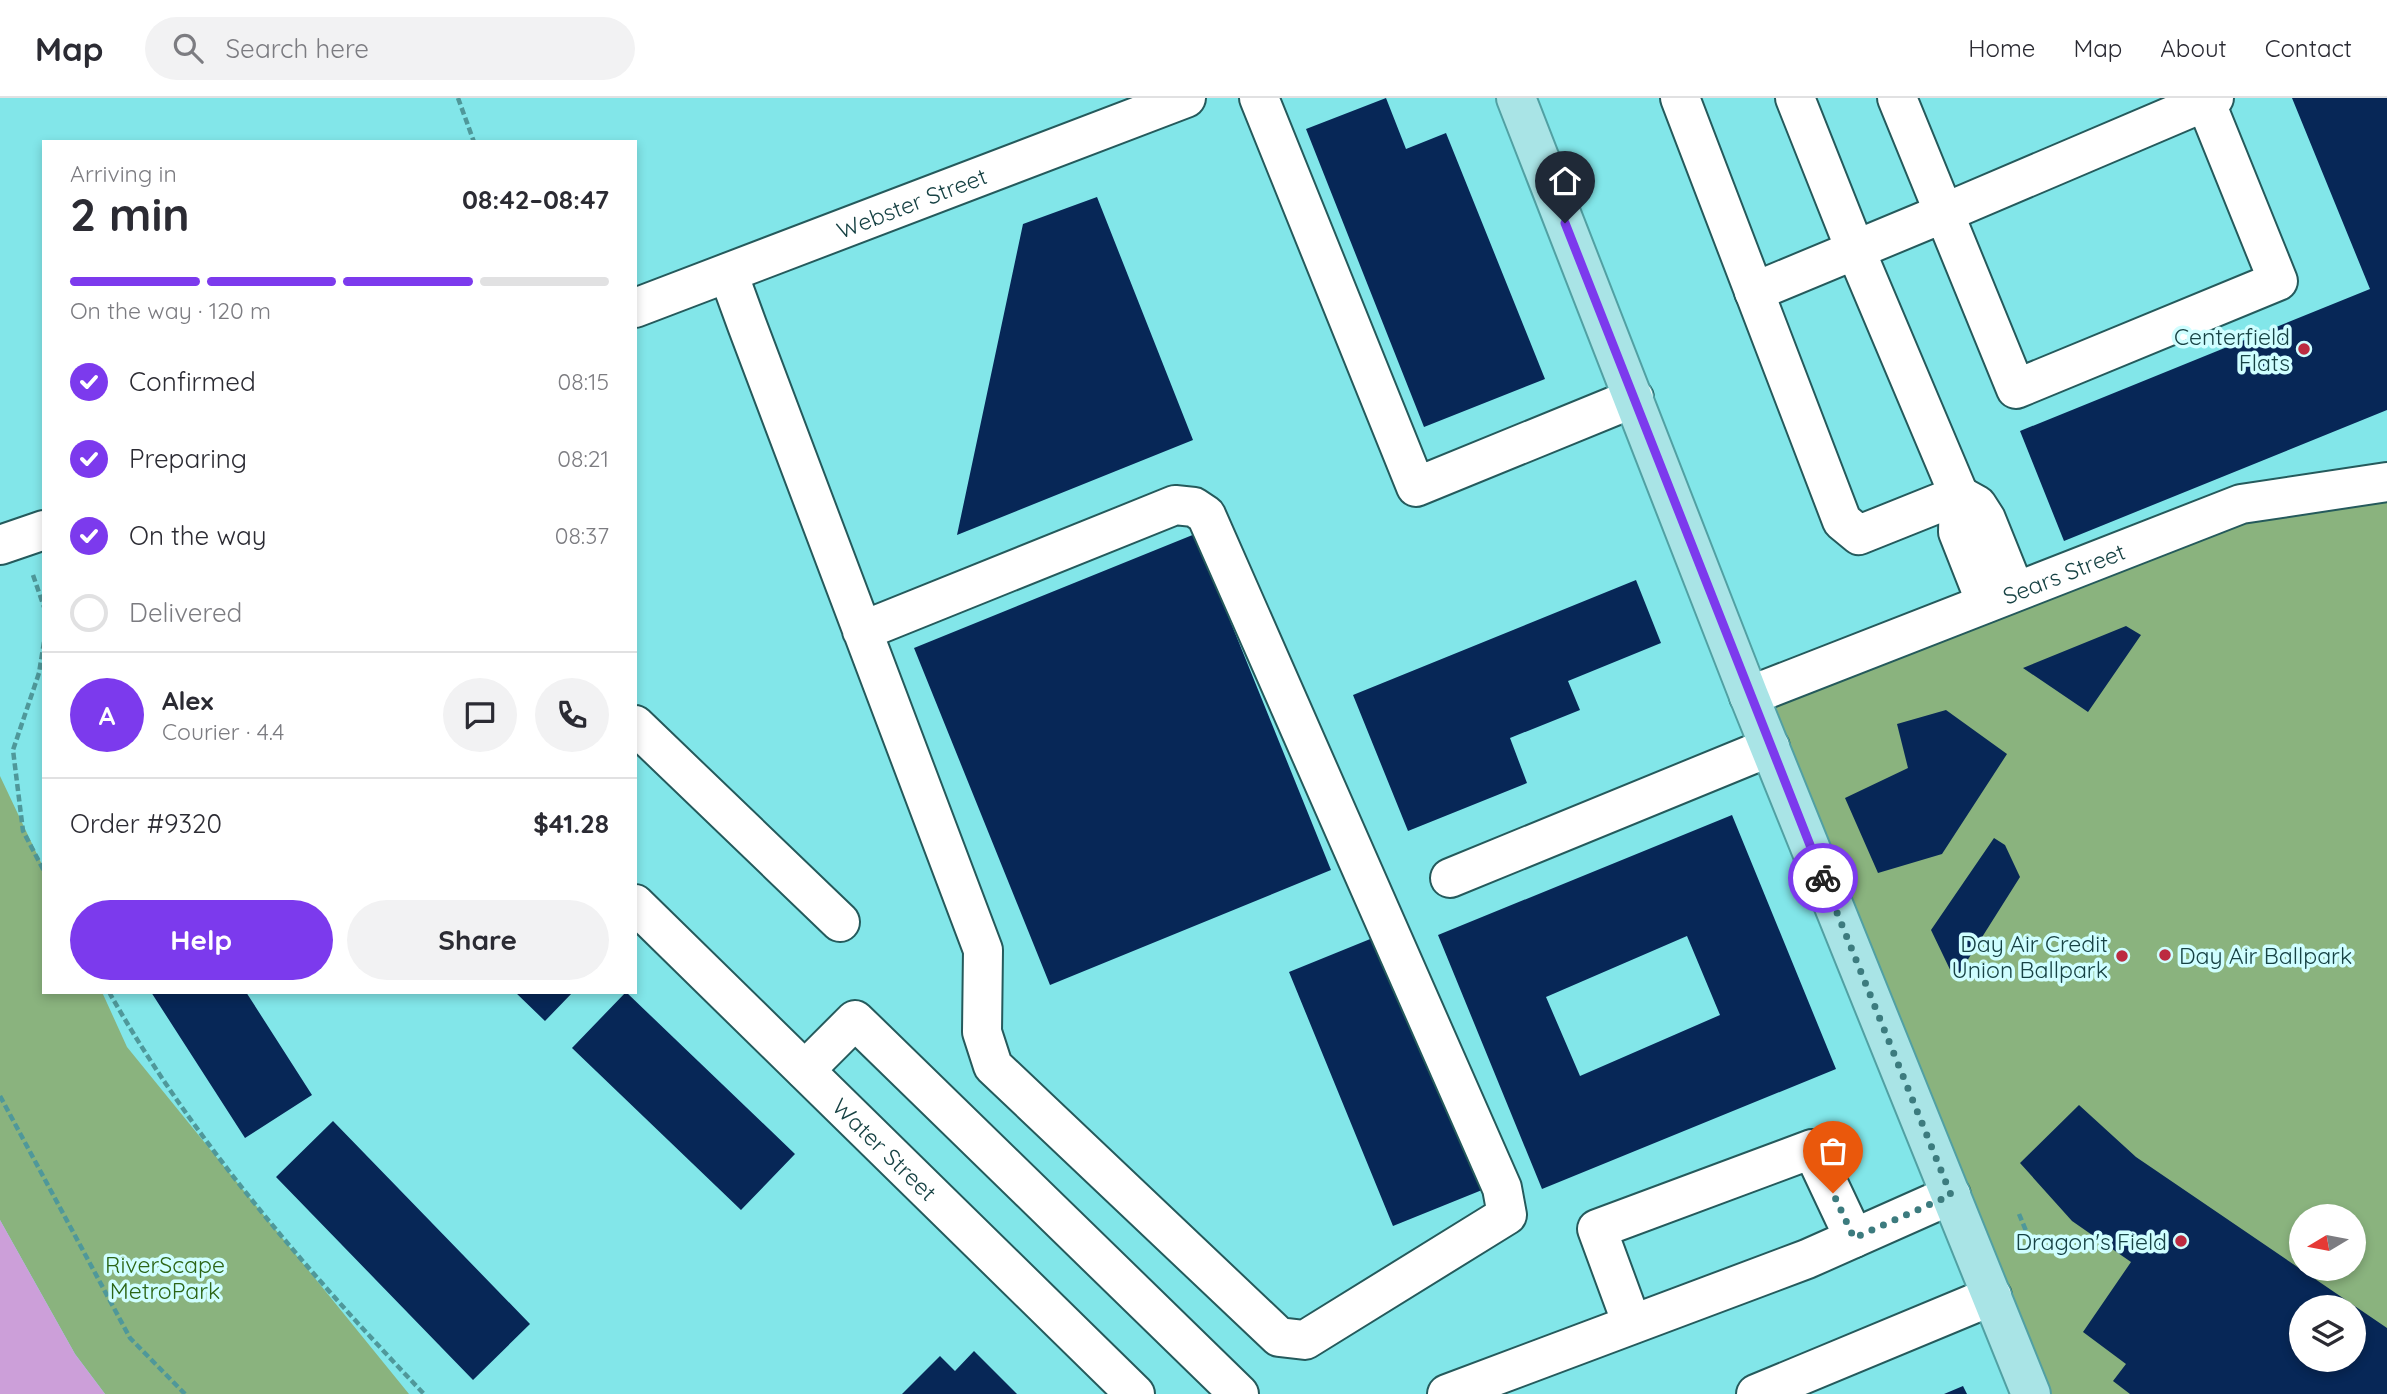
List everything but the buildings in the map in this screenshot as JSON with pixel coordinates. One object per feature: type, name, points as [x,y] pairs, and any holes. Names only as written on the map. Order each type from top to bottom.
[{"type":"main road","points":[[1516,98],[1749,696],[2031,1394]]},
{"type":"street","name":"Webster Street","points":[[637,307],[1186,98]]},
{"type":"street","points":[[1259,98],[1416,486],[1634,398]]},
{"type":"street","points":[[1680,98],[1842,521],[1860,535],[1959,495]]},
{"type":"street","points":[[1795,98],[1855,250],[1959,495],[1977,505],[1986,519],[2001,597]]},
{"type":"street","points":[[1754,292],[1944,213],[2210,101],[2278,281],[2016,389],[1944,213],[1897,98]]},
{"type":"street","points":[[729,274],[862,631],[983,950],[982,1032],[993,1066],[1279,1338],[1305,1340],[1507,1216],[1502,1188],[1206,515],[1194,507],[1175,505],[862,631]]},
{"type":"street","name":"Sears Street","points":[[1749,696],[2241,504],[2387,482]]},
{"type":"street","points":[[0,545],[42,531]]},
{"type":"street","points":[[637,727],[840,922]]},
{"type":"street","points":[[1450,878],[1770,747]]},
{"type":"street","name":"Water Street","points":[[637,906],[1135,1394]]},
{"type":"street","points":[[804,1070],[855,1020],[1239,1394]]},
{"type":"street","points":[[1633,1324],[1598,1229],[1812,1149],[1854,1238]]},
{"type":"street","points":[[1447,1394],[1807,1259],[1951,1195]]},
{"type":"street","points":[[1756,1394],[1992,1296]]},
{"type":"path","points":[[458,98],[473,140]]},
{"type":"path","points":[[42,652],[13,750],[23,831],[42,867]]},
{"type":"path","points":[[110,994],[131,1030],[231,1176],[346,1312],[424,1394]]},
{"type":"path","points":[[0,1096],[130,1338],[185,1394]]},
{"type":"path","points":[[2019,1214],[2029,1238]]},
{"type":"green space","name":"Day Air Ballpark","points":[[2387,482],[2387,1394],[2038,1394],[1749,696],[2241,504]]},
{"type":"green space","name":"RiverScape MetroPark","points":[[0,776],[42,865],[42,994],[103,994],[127,1047],[409,1394],[105,1394],[75,1354],[0,1220]]},
{"type":"shaded area","points":[[0,1220],[75,1354],[105,1394],[0,1394]]},
{"type":"way so far","points":[[1823,878],[1951,1195],[1854,1238],[1833,1193]]},
{"type":"place","name":"Centerfield Flats","points":[[2304,349]]},
{"type":"place","name":"Day Air Ballpark","points":[[2165,955]]},
{"type":"place","name":"Day Air Credit Union Ballpark","points":[[2122,956]]},
{"type":"place","name":"Dragon's Field","points":[[2181,1241]]},
{"type":"route","points":[[1565,223],[1749,696],[1823,878]]}]
